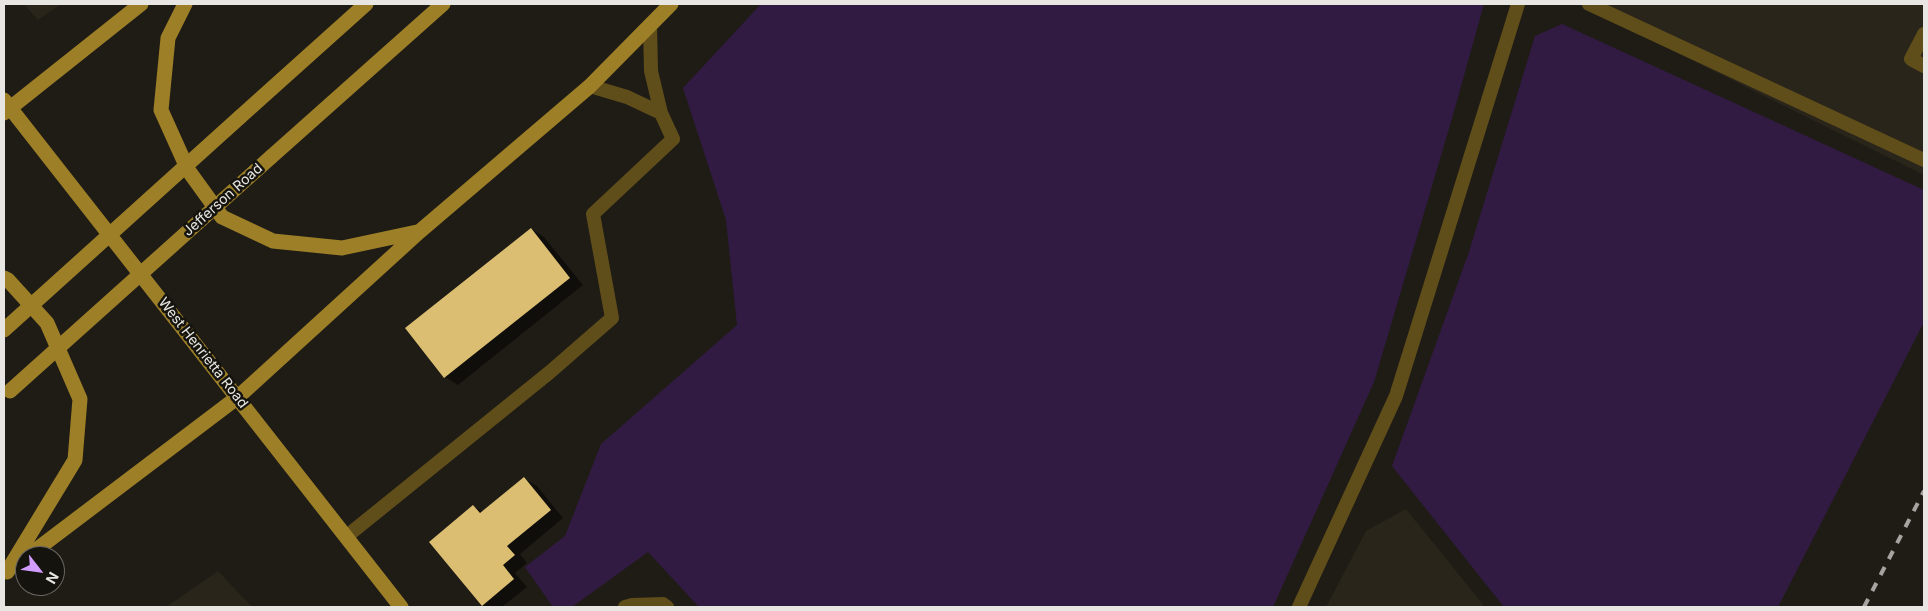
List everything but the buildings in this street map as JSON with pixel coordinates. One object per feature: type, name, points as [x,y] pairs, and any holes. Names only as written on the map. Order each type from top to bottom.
[{"type":"main road","points":[[6,107],[141,4]]},
{"type":"main road","points":[[185,4],[168,38],[161,110],[188,170],[222,218],[273,241],[342,248],[419,232]]},
{"type":"main road","points":[[4,330],[366,4]]},
{"type":"main road","name":"Jefferson Road","points":[[7,394],[442,4]]},
{"type":"main road","points":[[41,546],[238,397],[419,232],[590,86],[671,4]]},
{"type":"main road","name":"West Henrietta Road","points":[[6,107],[238,397],[401,607]]},
{"type":"main road","points":[[4,278],[8,280],[47,323],[80,399],[75,460],[5,573]]},
{"type":"main road","points":[[5,573],[15,565]]},
{"type":"lane","points":[[1299,607],[1396,396],[1518,4]]},
{"type":"lane","points":[[1589,4],[1924,160]]},
{"type":"lane","points":[[346,536],[536,383],[612,318],[593,214],[672,139],[661,113],[651,71],[650,25]]},
{"type":"lane","points":[[1924,34],[1911,60],[1924,66]]},
{"type":"lane","points":[[590,86],[627,96],[661,113]]},
{"type":"lane","points":[[625,607],[663,604],[667,607]]},
{"type":"shaded area","points":[[24,4],[61,4],[38,20]]},
{"type":"shaded area","points":[[761,4],[1484,4],[1374,382],[1273,607],[699,607],[648,552],[572,607],[553,607],[525,567],[565,536],[601,444],[737,325],[726,220],[683,88]]},
{"type":"shaded area","points":[[1578,4],[1924,4],[1924,175]]},
{"type":"shaded area","points":[[1562,24],[1924,190],[1924,322],[1778,607],[1504,607],[1392,466],[1469,252],[1535,36]]},
{"type":"shaded area","points":[[1406,509],[1485,607],[1326,607],[1366,531]]},
{"type":"shaded area","points":[[218,571],[252,607],[166,607]]},
{"type":"railway","points":[[1864,607],[1924,491]]}]
